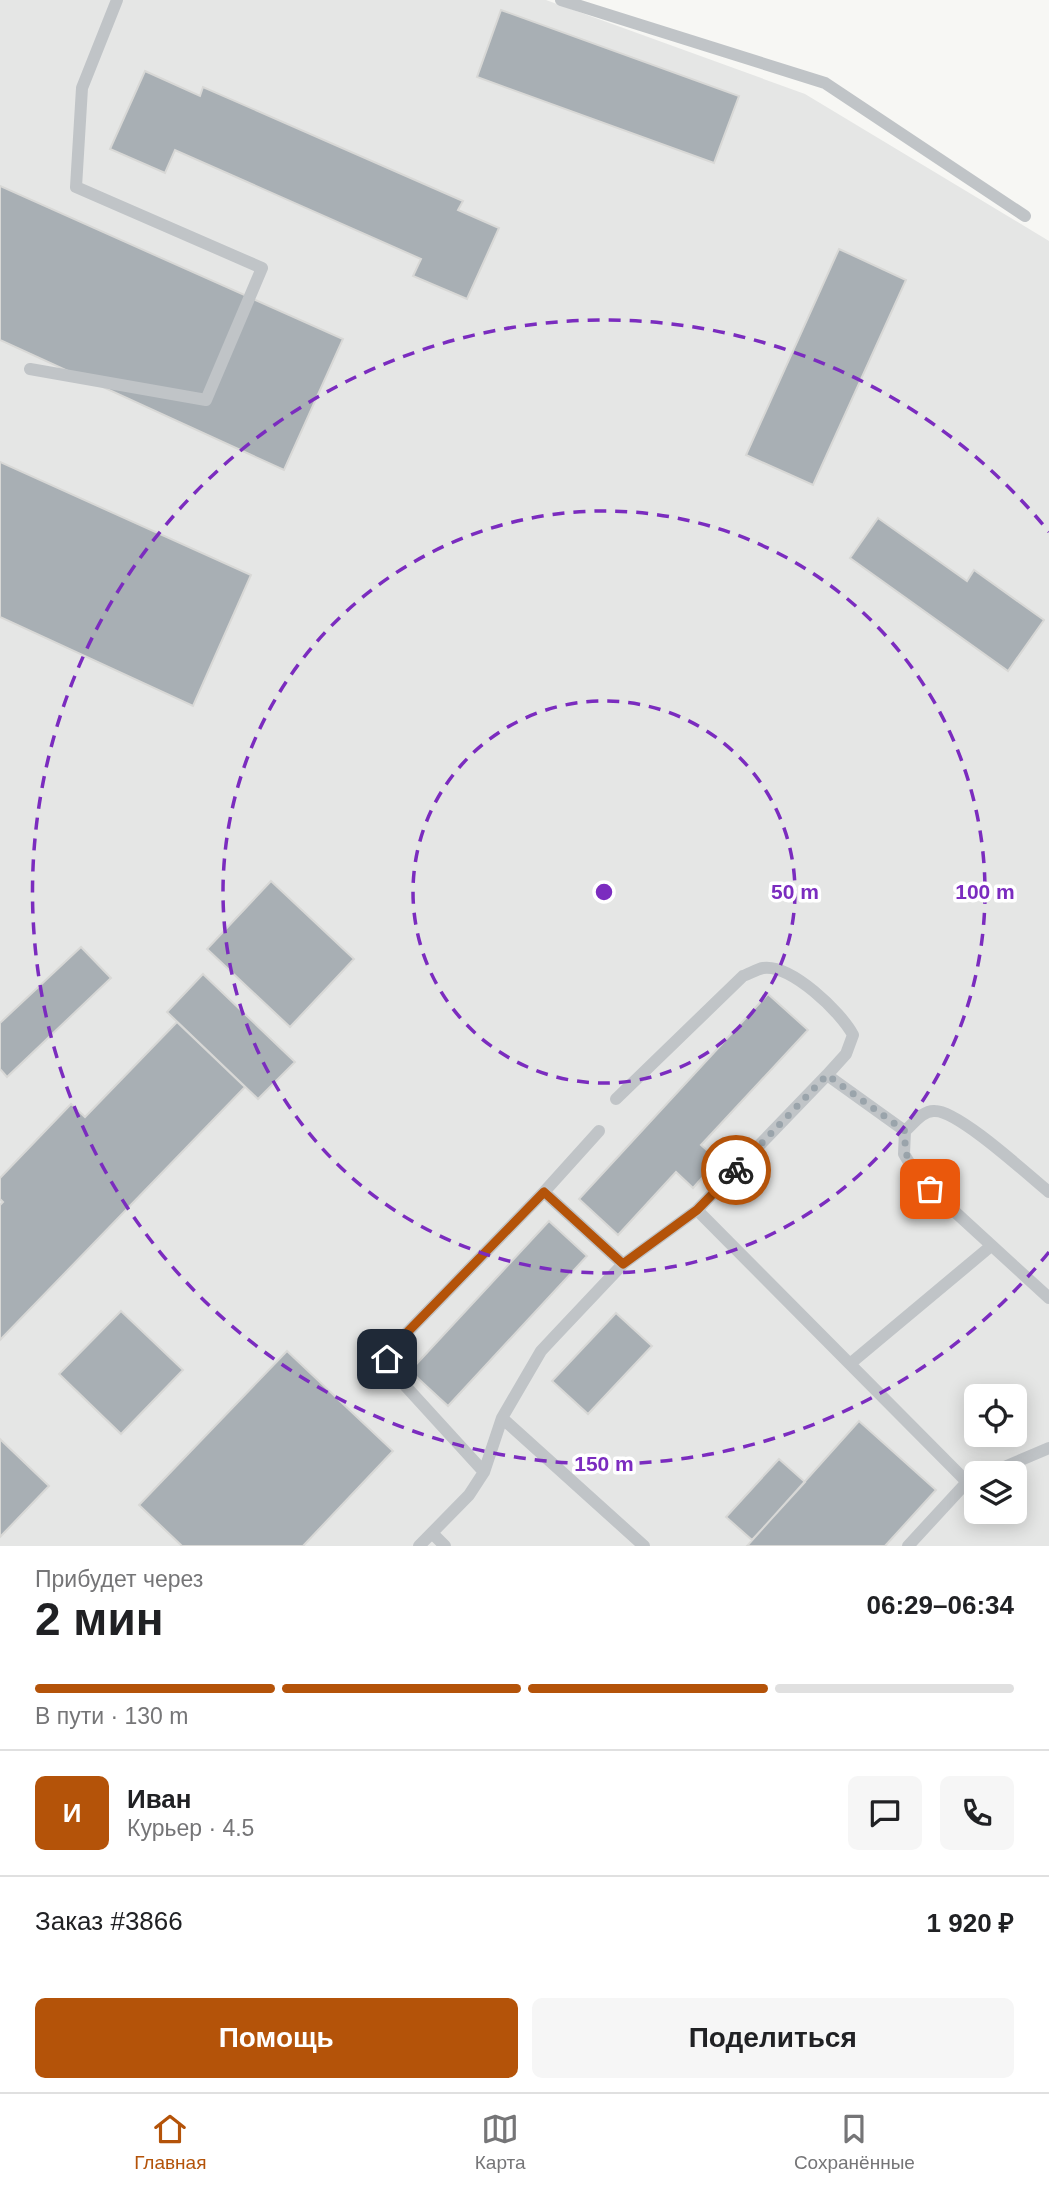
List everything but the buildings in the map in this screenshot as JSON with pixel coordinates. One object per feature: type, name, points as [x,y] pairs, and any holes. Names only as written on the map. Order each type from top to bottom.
[{"type":"lane","points":[[30,369],[206,400],[262,268],[76,187],[82,88],[117,0]]},
{"type":"lane","points":[[561,0],[825,83],[1025,216]]},
{"type":"lane","points":[[419,1546],[470,1495],[484,1472],[502,1419],[541,1351],[623,1264],[697,1210],[846,1054],[853,1035],[846,1021],[818,995],[782,971],[764,968],[743,976],[616,1099]]},
{"type":"lane","points":[[827,1075],[905,1131]]},
{"type":"lane","points":[[1049,1192],[961,1120],[937,1110],[926,1112],[905,1131],[904,1154],[919,1179],[1049,1298]]},
{"type":"lane","points":[[484,1472],[390,1369],[387,1359],[392,1348],[544,1192],[599,1131]]},
{"type":"lane","points":[[544,1192],[623,1264]]},
{"type":"lane","points":[[697,1210],[964,1472]]},
{"type":"lane","points":[[851,1363],[990,1246]]},
{"type":"lane","points":[[502,1419],[644,1546]]},
{"type":"lane","points":[[1018,1461],[1049,1448]]},
{"type":"lane","points":[[908,1546],[964,1488]]},
{"type":"lane","points":[[432,1533],[445,1546]]},
{"type":"shaded area","points":[[0,0],[546,0],[805,94],[1049,241],[1049,1546],[0,1546]]},
{"type":"way so far","points":[[736,1170],[827,1075],[905,1131],[904,1154],[919,1179],[930,1189]]},
{"type":"route","points":[[387,1359],[392,1348],[544,1192],[623,1264],[697,1210],[736,1170]]}]
